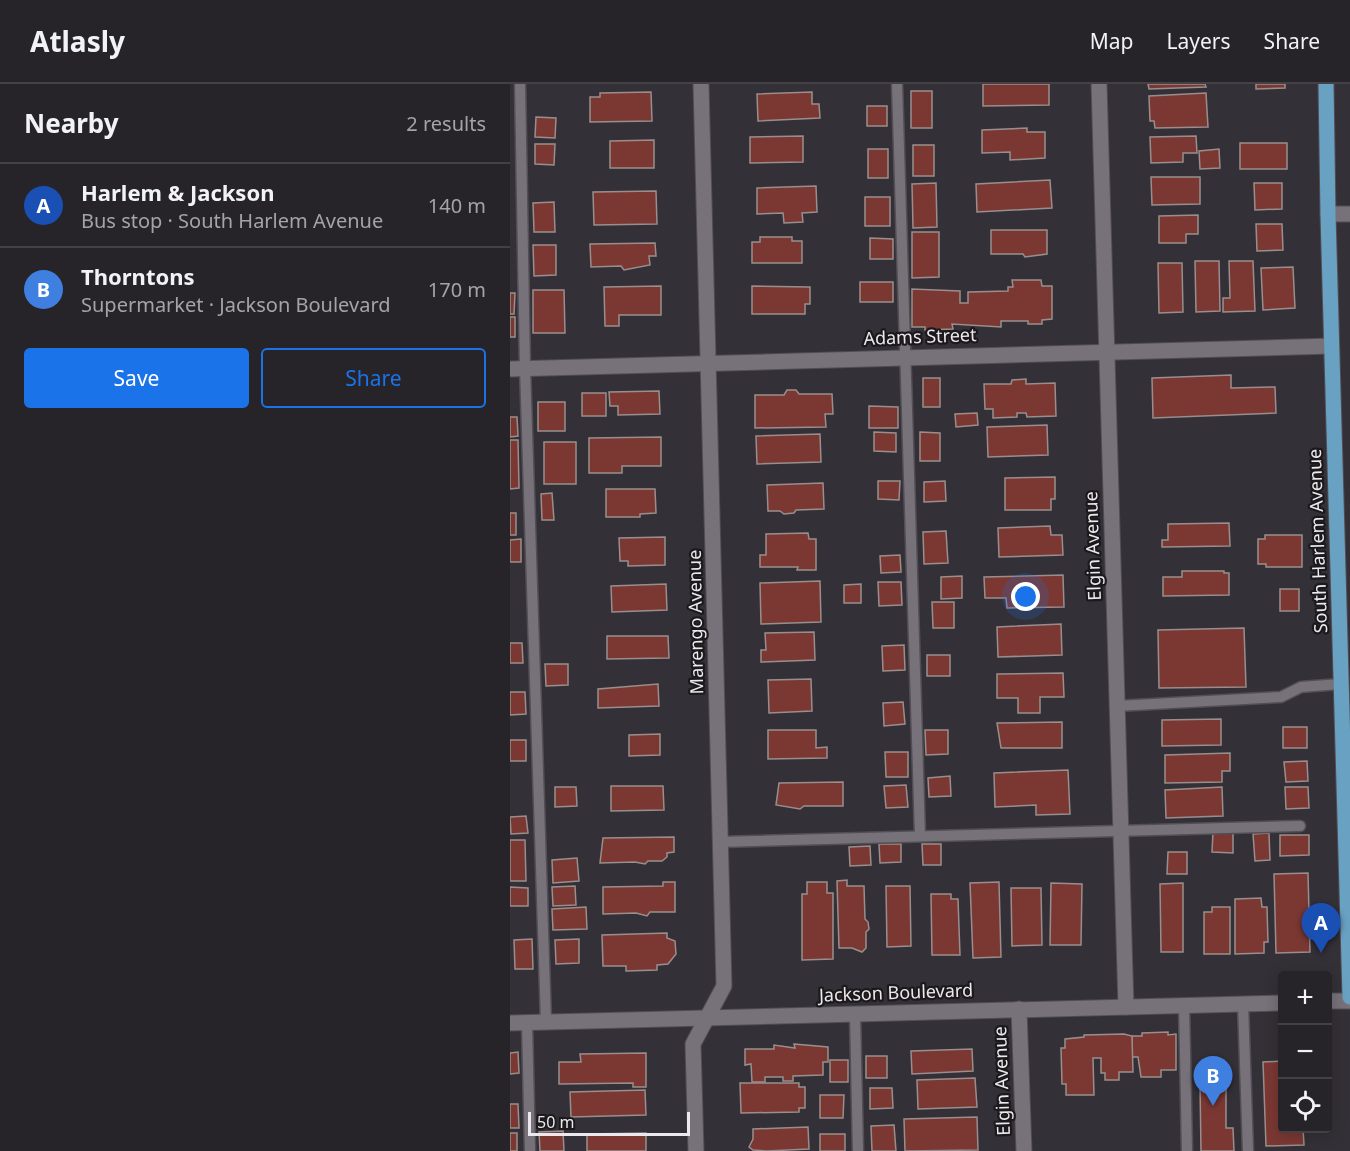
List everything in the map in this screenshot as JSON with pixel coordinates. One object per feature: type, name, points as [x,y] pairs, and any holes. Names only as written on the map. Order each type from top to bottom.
[{"type":"main road","name":"South Harlem Avenue","points":[[1326,84],[1341,684],[1347,754],[1350,999]]},
{"type":"street","name":"Marengo Avenue","points":[[696,1151],[693,1044],[709,1018],[724,986],[710,363],[701,84]]},
{"type":"street","name":"Elgin Avenue","points":[[1099,84],[1126,1007]]},
{"type":"street","points":[[1328,214],[1350,214]]},
{"type":"street","name":"Adams Street","points":[[518,368],[1332,346]]},
{"type":"street","points":[[1332,1001],[1350,999]]},
{"type":"street","name":"Jackson Boulevard","points":[[510,1023],[1278,1002]]},
{"type":"street","name":"Elgin Avenue","points":[[1019,1009],[1024,1151]]},
{"type":"lane","points":[[520,84],[518,368],[546,1022]]},
{"type":"lane","points":[[897,84],[920,836]]},
{"type":"lane","points":[[1117,706],[1281,697],[1301,687],[1341,684]]},
{"type":"lane","points":[[720,842],[1300,826]]},
{"type":"lane","points":[[1243,1004],[1248,1151]]},
{"type":"lane","points":[[1184,1005],[1187,1151]]},
{"type":"lane","points":[[855,1014],[858,1151]]},
{"type":"lane","points":[[527,1023],[530,1151]]},
{"type":"building","points":[[983,84],[1049,84],[1049,105],[983,106]]},
{"type":"building","points":[[1148,84],[1205,84],[1206,87],[1149,89]]},
{"type":"building","points":[[1256,84],[1285,84],[1285,88],[1256,89]]},
{"type":"building","points":[[911,91],[932,91],[932,128],[911,128]]},
{"type":"building","points":[[651,92],[652,121],[590,122],[590,97],[600,97],[600,93]]},
{"type":"building","points":[[812,92],[812,104],[819,104],[820,118],[758,121],[757,94]]},
{"type":"building","points":[[1206,93],[1208,127],[1155,128],[1154,121],[1150,121],[1149,96]]},
{"type":"building","points":[[867,106],[887,106],[887,126],[867,126]]},
{"type":"building","points":[[536,117],[556,118],[555,138],[535,137]]},
{"type":"building","points":[[1027,128],[1027,132],[1045,132],[1045,158],[1010,160],[1010,152],[982,153],[982,130]]},
{"type":"building","points":[[803,136],[803,162],[750,163],[750,137]]},
{"type":"building","points":[[1196,136],[1197,153],[1183,153],[1183,162],[1151,163],[1150,137]]},
{"type":"building","points":[[654,140],[654,168],[610,168],[610,141]]},
{"type":"building","points":[[1240,143],[1287,143],[1287,169],[1240,169]]},
{"type":"building","points":[[535,144],[555,144],[554,165],[535,164]]},
{"type":"building","points":[[913,145],[934,145],[934,176],[913,176]]},
{"type":"building","points":[[868,149],[888,149],[888,178],[868,178]]},
{"type":"building","points":[[1219,149],[1220,168],[1200,169],[1199,151]]},
{"type":"building","points":[[1151,177],[1200,177],[1200,204],[1152,205]]},
{"type":"building","points":[[1050,180],[1052,208],[977,212],[976,184]]},
{"type":"building","points":[[936,183],[937,227],[913,228],[912,184]]},
{"type":"building","points":[[1254,183],[1282,183],[1282,209],[1255,210]]},
{"type":"building","points":[[816,186],[817,212],[802,213],[803,222],[784,223],[783,213],[757,214],[757,188]]},
{"type":"building","points":[[656,191],[657,224],[594,225],[593,192]]},
{"type":"building","points":[[865,197],[890,197],[890,226],[865,226]]},
{"type":"building","points":[[554,202],[555,232],[534,232],[533,203]]},
{"type":"building","points":[[1198,215],[1198,234],[1186,234],[1186,243],[1159,243],[1159,216]]},
{"type":"building","points":[[1256,224],[1282,224],[1283,250],[1257,251]]},
{"type":"building","points":[[991,230],[1047,230],[1047,254],[1025,257],[1023,254],[991,254]]},
{"type":"building","points":[[912,232],[939,232],[939,277],[912,278]]},
{"type":"building","points":[[760,237],[792,237],[792,241],[802,241],[802,263],[752,263],[752,242],[760,242]]},
{"type":"building","points":[[870,238],[893,239],[893,259],[870,259]]},
{"type":"building","points":[[655,243],[656,256],[649,256],[650,265],[624,270],[621,266],[591,267],[590,244]]},
{"type":"building","points":[[533,245],[556,245],[556,275],[534,276]]},
{"type":"building","points":[[1195,261],[1219,261],[1220,311],[1196,312]]},
{"type":"building","points":[[1229,261],[1253,261],[1255,311],[1223,312],[1223,298],[1230,298]]},
{"type":"building","points":[[1158,263],[1182,263],[1183,312],[1159,313]]},
{"type":"building","points":[[1293,267],[1295,308],[1263,310],[1261,268]]},
{"type":"building","points":[[1012,280],[1041,280],[1042,286],[1052,286],[1052,319],[1042,320],[1042,324],[1028,324],[1028,321],[1001,321],[1001,327],[952,324],[953,329],[925,330],[925,327],[912,327],[912,289],[960,291],[960,303],[968,303],[968,292],[1008,291],[1008,287],[1013,287]]},
{"type":"building","points":[[860,282],[893,282],[893,302],[860,302]]},
{"type":"building","points":[[661,286],[661,315],[619,315],[619,326],[605,326],[604,287]]},
{"type":"building","points":[[752,286],[810,287],[810,304],[805,304],[805,314],[752,314]]},
{"type":"building","points":[[533,290],[564,290],[565,333],[533,333]]},
{"type":"building","points":[[510,293],[515,293],[514,314],[510,314]]},
{"type":"building","points":[[510,317],[515,317],[515,337],[510,337]]},
{"type":"building","points":[[1231,375],[1231,388],[1275,387],[1276,413],[1153,418],[1152,378]]},
{"type":"building","points":[[923,378],[940,378],[940,407],[923,407]]},
{"type":"building","points":[[1026,379],[1026,384],[1055,383],[1056,416],[1027,417],[1026,413],[1017,413],[1017,417],[993,418],[993,409],[985,409],[984,384],[1011,384],[1012,380]]},
{"type":"building","points":[[787,390],[796,390],[799,394],[832,394],[833,414],[825,414],[826,427],[755,428],[755,395],[784,395]]},
{"type":"building","points":[[659,391],[660,414],[618,415],[618,406],[610,406],[609,392]]},
{"type":"building","points":[[582,393],[606,393],[606,416],[582,416]]},
{"type":"building","points":[[538,402],[565,402],[565,431],[538,431]]},
{"type":"building","points":[[869,406],[898,407],[898,428],[869,428]]},
{"type":"building","points":[[977,413],[978,425],[956,427],[955,414]]},
{"type":"building","points":[[510,417],[517,417],[518,436],[510,437]]},
{"type":"building","points":[[1047,425],[1048,455],[988,457],[987,427]]},
{"type":"building","points":[[874,432],[896,433],[896,452],[874,451]]},
{"type":"building","points":[[920,432],[940,433],[940,461],[920,461]]},
{"type":"building","points":[[820,434],[821,462],[757,464],[756,436]]},
{"type":"building","points":[[661,437],[661,466],[622,466],[622,473],[589,473],[589,438]]},
{"type":"building","points":[[510,440],[518,440],[519,488],[510,489]]},
{"type":"building","points":[[544,442],[576,442],[576,484],[544,484]]},
{"type":"building","points":[[1055,477],[1055,499],[1051,499],[1051,510],[1005,510],[1005,478]]},
{"type":"building","points":[[878,481],[900,481],[899,500],[878,499]]},
{"type":"building","points":[[945,481],[946,501],[924,502],[924,482]]},
{"type":"building","points":[[823,483],[824,509],[796,510],[794,513],[784,514],[780,511],[768,511],[767,485]]},
{"type":"building","points":[[606,489],[655,489],[656,513],[640,514],[640,517],[606,517]]},
{"type":"building","points":[[552,493],[554,520],[542,520],[541,494]]},
{"type":"building","points":[[510,513],[516,513],[516,535],[510,535]]},
{"type":"building","points":[[1229,523],[1230,546],[1162,547],[1162,540],[1168,540],[1168,524]]},
{"type":"building","points":[[1050,526],[1051,535],[1062,535],[1063,555],[999,557],[998,528]]},
{"type":"building","points":[[946,531],[948,563],[924,564],[923,532]]},
{"type":"building","points":[[808,533],[809,539],[816,539],[816,570],[797,570],[798,567],[760,567],[760,555],[766,555],[766,534]]},
{"type":"building","points":[[1265,535],[1302,535],[1302,567],[1266,567],[1266,564],[1258,564],[1258,539],[1265,539]]},
{"type":"building","points":[[665,537],[665,565],[628,566],[628,561],[620,561],[619,538]]},
{"type":"building","points":[[521,539],[521,562],[510,562],[510,540]]},
{"type":"building","points":[[900,555],[901,572],[881,573],[880,556]]},
{"type":"building","points":[[1182,571],[1229,573],[1229,595],[1163,596],[1163,577],[1182,577]]},
{"type":"building","points":[[1063,575],[1064,607],[1007,608],[1006,598],[985,598],[984,577]]},
{"type":"building","points":[[962,576],[962,598],[941,599],[941,577]]},
{"type":"building","points":[[820,581],[821,622],[761,624],[760,583]]},
{"type":"building","points":[[878,582],[901,582],[902,605],[879,606]]},
{"type":"building","points":[[666,584],[667,610],[612,612],[611,586]]},
{"type":"building","points":[[861,584],[861,603],[844,603],[844,585]]},
{"type":"building","points":[[1280,589],[1299,589],[1299,611],[1280,611]]},
{"type":"building","points":[[932,602],[954,602],[954,628],[933,628]]},
{"type":"building","points":[[1061,624],[1062,655],[998,657],[997,627]]},
{"type":"building","points":[[1244,628],[1246,687],[1159,688],[1158,630]]},
{"type":"building","points":[[814,632],[815,660],[761,662],[761,650],[766,650],[765,633]]},
{"type":"building","points":[[607,636],[668,636],[669,658],[607,659]]},
{"type":"building","points":[[510,643],[522,643],[523,663],[510,663]]},
{"type":"building","points":[[904,645],[905,670],[883,671],[882,646]]},
{"type":"building","points":[[927,655],[950,655],[950,676],[927,676]]},
{"type":"building","points":[[545,664],[568,664],[568,685],[546,686]]},
{"type":"building","points":[[1063,673],[1064,697],[1040,697],[1040,713],[1018,713],[1018,698],[997,698],[997,674]]},
{"type":"building","points":[[811,679],[812,711],[769,713],[768,680]]},
{"type":"building","points":[[658,684],[659,706],[598,708],[598,689]]},
{"type":"building","points":[[510,692],[525,692],[526,714],[510,715]]},
{"type":"building","points":[[903,702],[905,724],[884,726],[883,703]]},
{"type":"building","points":[[1221,719],[1221,745],[1162,746],[1162,720]]},
{"type":"building","points":[[1062,722],[1062,748],[1001,748],[997,723]]},
{"type":"building","points":[[1283,727],[1307,727],[1307,748],[1283,748]]},
{"type":"building","points":[[768,730],[816,730],[816,748],[827,747],[827,758],[768,759]]},
{"type":"building","points":[[925,730],[948,730],[948,754],[926,755]]},
{"type":"building","points":[[660,734],[660,755],[629,756],[629,735]]},
{"type":"building","points":[[510,740],[526,740],[526,761],[510,761]]},
{"type":"building","points":[[885,752],[908,752],[908,777],[886,777]]},
{"type":"building","points":[[1230,753],[1230,771],[1222,771],[1222,782],[1165,783],[1165,755]]},
{"type":"building","points":[[1307,761],[1308,781],[1286,782],[1284,762]]},
{"type":"building","points":[[1068,770],[1070,814],[1036,815],[1036,805],[995,807],[994,773]]},
{"type":"building","points":[[950,776],[951,796],[929,797],[928,778]]},
{"type":"building","points":[[843,782],[843,806],[804,806],[800,809],[776,805],[779,783]]},
{"type":"building","points":[[906,785],[908,807],[886,808],[884,786]]},
{"type":"building","points":[[611,786],[663,786],[664,810],[611,811]]},
{"type":"building","points":[[555,787],[576,787],[577,806],[555,807]]},
{"type":"building","points":[[1222,787],[1223,816],[1166,818],[1165,790]]},
{"type":"building","points":[[1285,787],[1308,787],[1309,808],[1286,809]]},
{"type":"building","points":[[526,816],[528,833],[511,834],[510,817]]},
{"type":"building","points":[[1213,832],[1233,832],[1233,853],[1212,852]]},
{"type":"building","points":[[1269,833],[1270,860],[1255,861],[1253,834]]},
{"type":"building","points":[[1280,835],[1309,835],[1309,855],[1280,856]]},
{"type":"building","points":[[674,837],[674,852],[667,853],[667,857],[662,861],[648,861],[645,864],[600,863],[603,838]]},
{"type":"building","points":[[510,840],[525,840],[526,881],[510,881]]},
{"type":"building","points":[[879,844],[901,844],[901,862],[880,863]]},
{"type":"building","points":[[922,844],[941,844],[941,865],[923,865]]},
{"type":"building","points":[[870,846],[871,865],[850,866],[849,847]]},
{"type":"building","points":[[1168,852],[1187,852],[1187,874],[1167,874]]},
{"type":"building","points":[[577,858],[579,881],[553,883],[552,860]]},
{"type":"building","points":[[1308,873],[1310,952],[1276,953],[1274,874]]},
{"type":"building","points":[[847,880],[847,886],[864,886],[865,919],[869,929],[866,932],[866,948],[862,952],[852,948],[839,948],[837,881]]},
{"type":"building","points":[[663,882],[675,882],[675,912],[650,912],[647,916],[636,913],[603,914],[603,887],[663,886]]},
{"type":"building","points":[[807,882],[827,882],[827,893],[833,893],[833,959],[802,960],[802,894],[807,894]]},
{"type":"building","points":[[999,882],[1001,957],[973,958],[970,883]]},
{"type":"building","points":[[1051,883],[1082,884],[1081,945],[1050,945]]},
{"type":"building","points":[[1183,883],[1183,952],[1161,952],[1160,884]]},
{"type":"building","points":[[575,886],[576,905],[553,906],[552,887]]},
{"type":"building","points":[[886,886],[910,886],[911,946],[887,947]]},
{"type":"building","points":[[510,887],[528,888],[528,906],[510,906]]},
{"type":"building","points":[[1011,888],[1041,888],[1042,945],[1012,946]]},
{"type":"building","points":[[931,894],[951,894],[951,899],[958,899],[960,955],[932,955]]},
{"type":"building","points":[[1261,898],[1262,907],[1267,907],[1268,942],[1264,942],[1264,953],[1235,954],[1235,899]]},
{"type":"building","points":[[586,907],[587,929],[553,930],[552,909]]},
{"type":"building","points":[[1212,907],[1230,907],[1230,954],[1204,954],[1204,912],[1212,912]]},
{"type":"building","points":[[667,933],[667,938],[675,941],[676,954],[668,964],[657,965],[657,970],[626,971],[626,966],[603,966],[602,935]]},
{"type":"building","points":[[532,939],[533,969],[515,969],[514,940]]},
{"type":"building","points":[[579,939],[579,963],[556,964],[555,940]]},
{"type":"building","points":[[1168,1032],[1168,1035],[1176,1034],[1176,1070],[1161,1070],[1161,1077],[1141,1077],[1138,1057],[1132,1057],[1132,1036],[1142,1036],[1142,1033]]},
{"type":"building","points":[[1124,1034],[1132,1036],[1133,1072],[1119,1072],[1119,1080],[1105,1080],[1105,1073],[1101,1073],[1101,1058],[1093,1058],[1094,1095],[1066,1095],[1066,1084],[1062,1084],[1061,1048],[1065,1048],[1065,1039],[1084,1037],[1084,1035]]},
{"type":"building","points":[[794,1044],[828,1047],[828,1062],[823,1062],[823,1075],[793,1076],[793,1081],[783,1081],[783,1077],[765,1077],[765,1082],[752,1082],[751,1064],[745,1065],[745,1049],[774,1049],[774,1045],[795,1048]]},
{"type":"building","points":[[972,1049],[973,1071],[912,1074],[911,1051]]},
{"type":"building","points":[[518,1052],[519,1073],[510,1074],[510,1053]]},
{"type":"building","points":[[646,1053],[646,1087],[633,1087],[633,1083],[559,1084],[559,1062],[581,1062],[580,1054]]},
{"type":"building","points":[[866,1056],[887,1056],[887,1078],[866,1078]]},
{"type":"building","points":[[830,1060],[848,1060],[848,1082],[830,1082]]},
{"type":"building","points":[[1278,1061],[1278,1133],[1303,1133],[1304,1145],[1266,1146],[1263,1062]]},
{"type":"building","points":[[975,1078],[977,1107],[918,1109],[917,1080]]},
{"type":"building","points":[[740,1083],[799,1083],[799,1087],[805,1087],[805,1108],[799,1108],[799,1112],[741,1113]]},
{"type":"building","points":[[1226,1084],[1226,1128],[1233,1128],[1234,1151],[1201,1151],[1200,1085]]},
{"type":"building","points":[[870,1088],[892,1088],[893,1108],[870,1109]]},
{"type":"building","points":[[645,1090],[646,1115],[571,1117],[570,1092]]},
{"type":"building","points":[[820,1095],[844,1095],[843,1118],[820,1118]]},
{"type":"building","points":[[510,1104],[518,1104],[519,1128],[510,1128]]},
{"type":"building","points":[[977,1117],[978,1150],[905,1151],[904,1119]]},
{"type":"building","points":[[894,1125],[896,1151],[872,1151],[871,1126]]},
{"type":"building","points":[[808,1127],[809,1149],[767,1151],[753,1150],[749,1147],[753,1139],[753,1129]]},
{"type":"building","points":[[563,1131],[564,1151],[540,1151],[539,1132]]},
{"type":"building","points":[[510,1133],[517,1133],[517,1151],[510,1151]]},
{"type":"building","points":[[646,1133],[646,1151],[587,1151],[587,1134]]},
{"type":"building","points":[[820,1134],[845,1134],[845,1151],[820,1151]]},
{"type":"place","name":"Harlem & Jackson","points":[[1321,953]]},
{"type":"place","name":"Thorntons","points":[[1213,1106]]}]
